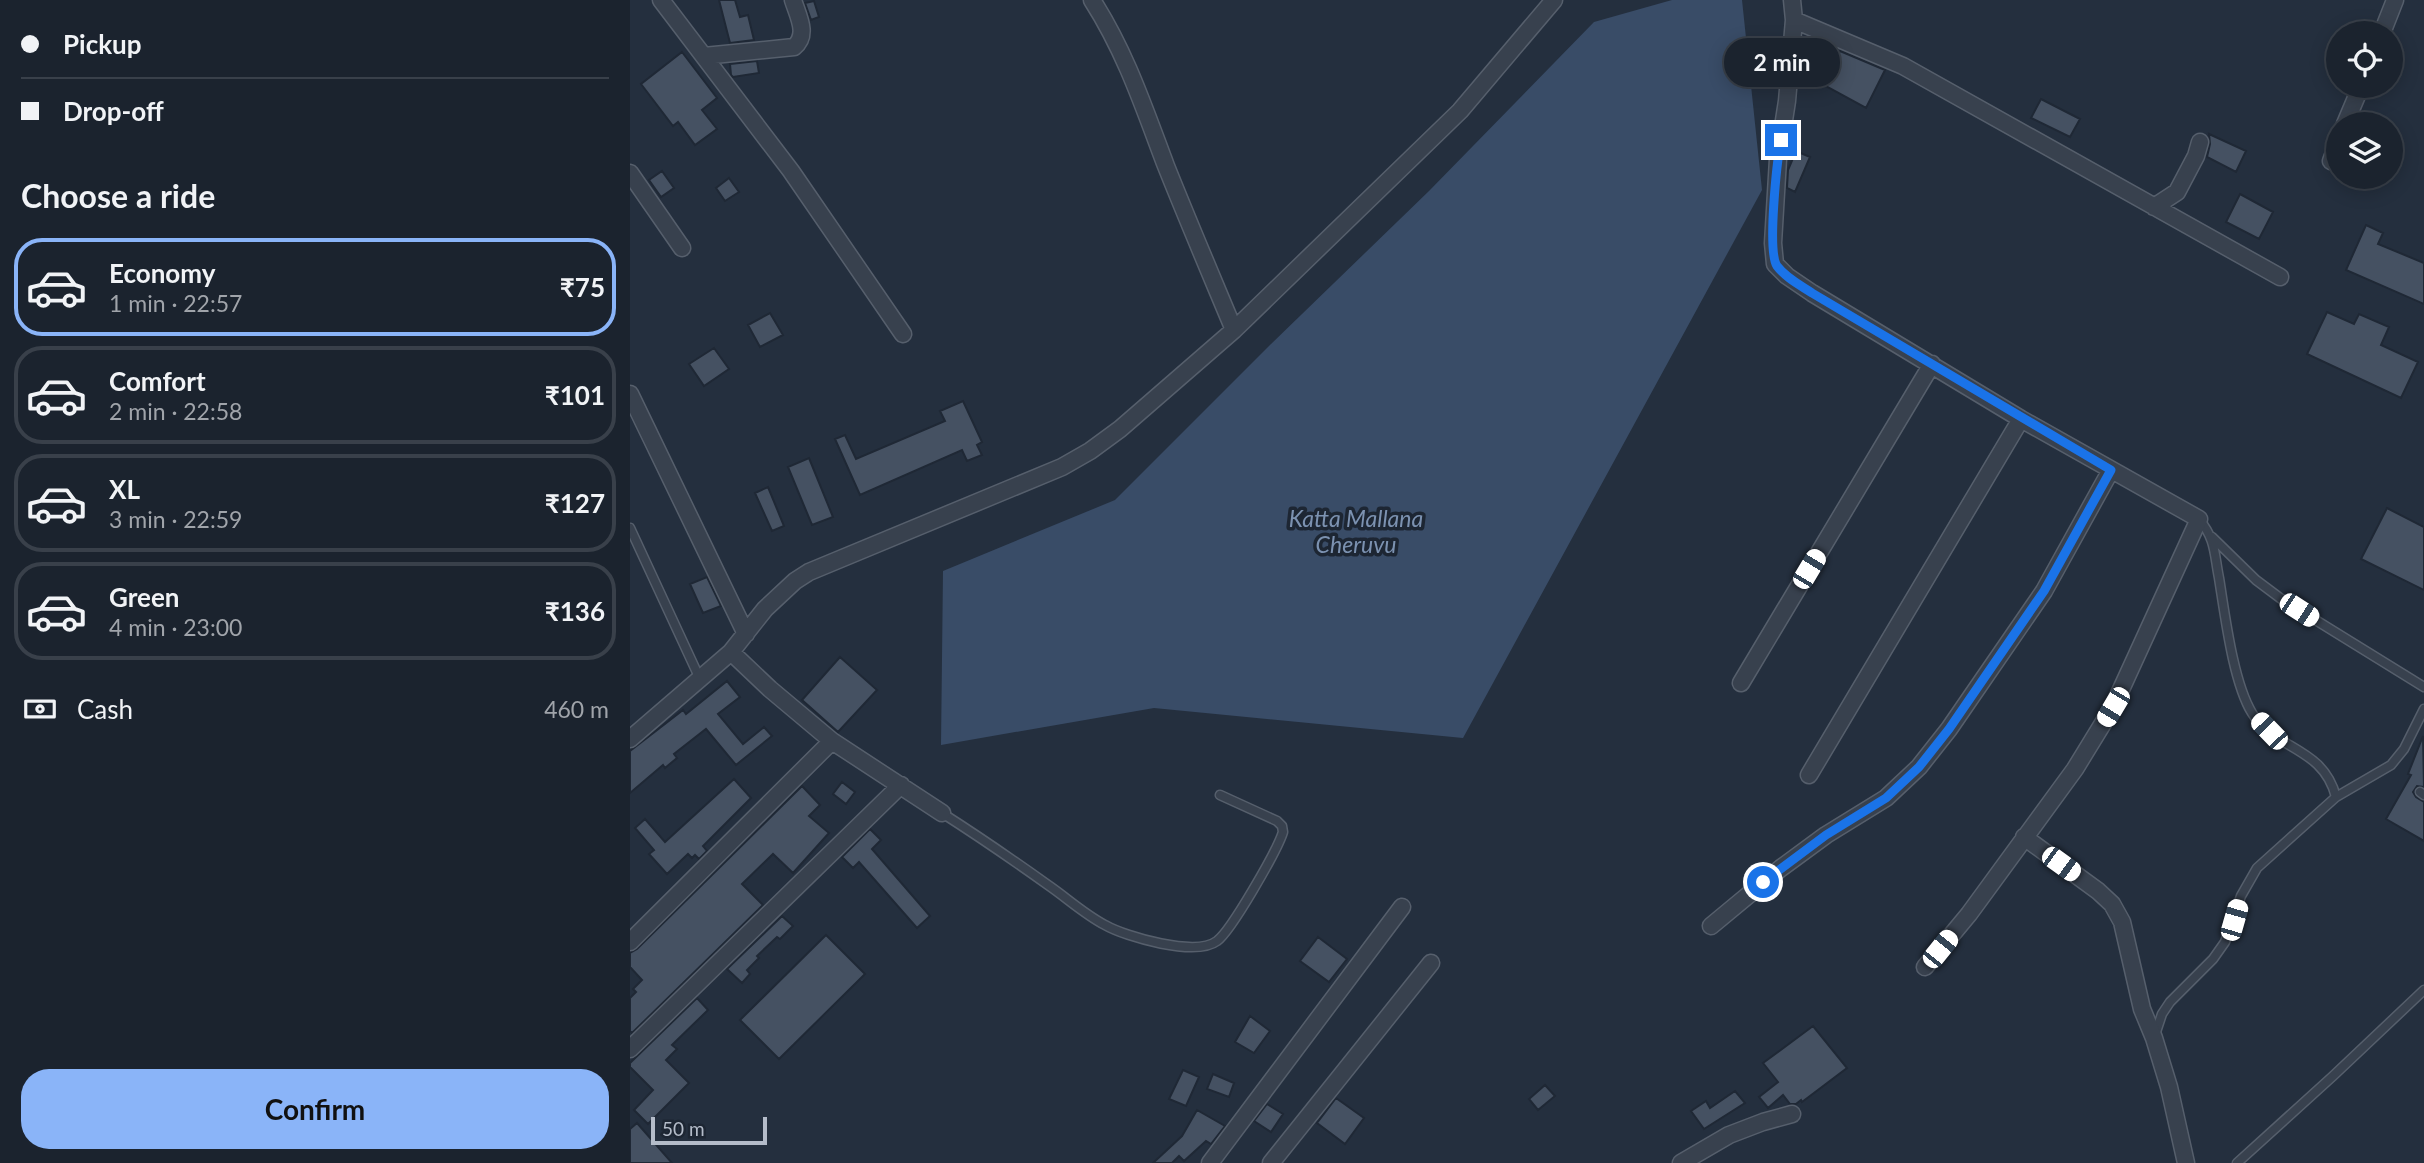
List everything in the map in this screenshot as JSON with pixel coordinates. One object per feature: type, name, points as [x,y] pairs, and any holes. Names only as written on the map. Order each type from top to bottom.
[{"type":"street","points":[[661,0],[790,170],[903,334]]},
{"type":"street","points":[[704,56],[798,45],[803,33],[793,0]]},
{"type":"street","points":[[1092,0],[1138,89],[1166,165],[1234,330]]},
{"type":"street","points":[[630,739],[731,652],[780,594],[809,572],[1062,467],[1120,429],[1234,330],[1460,111],[1554,0]]},
{"type":"street","points":[[1792,0],[1794,20],[1787,101],[1778,159],[1773,243],[1775,264],[1812,293],[2021,419],[2199,519],[2113,707],[2075,769],[1969,914],[1925,967]]},
{"type":"street","points":[[2387,21],[2395,0]]},
{"type":"street","points":[[1794,20],[1903,66],[2280,276]]},
{"type":"street","points":[[2154,207],[2177,192],[2196,156],[2200,142]]},
{"type":"street","points":[[630,173],[682,248]]},
{"type":"street","points":[[1741,684],[1932,364]]},
{"type":"street","points":[[630,394],[746,634]]},
{"type":"street","points":[[1810,775],[2021,419]]},
{"type":"street","points":[[1711,926],[1826,835],[1886,798],[1919,767],[1949,729],[2044,591],[2111,470]]},
{"type":"street","points":[[731,652],[832,741],[942,813]]},
{"type":"street","points":[[630,942],[832,741]]},
{"type":"street","points":[[630,1049],[901,785]]},
{"type":"street","points":[[2024,837],[2098,891],[2112,904],[2122,922],[2142,1009],[2154,1038],[2186,1163]]},
{"type":"street","points":[[1210,1163],[1402,907]]},
{"type":"street","points":[[1271,1163],[1431,963]]},
{"type":"street","points":[[1681,1163],[1729,1135],[1792,1114]]},
{"type":"lane","points":[[2199,519],[2212,537],[2256,580],[2280,598],[2424,687]]},
{"type":"lane","points":[[630,528],[700,679]]},
{"type":"lane","points":[[2212,537],[2231,645],[2242,693],[2252,714],[2269,731],[2324,769],[2332,782],[2336,797]]},
{"type":"lane","points":[[2154,1038],[2162,1014],[2170,1002],[2225,942],[2241,896],[2257,868],[2336,797],[2390,765],[2404,749],[2424,709]]},
{"type":"lane","points":[[942,813],[993,846],[1084,913],[1107,926],[1134,936],[1183,947],[1203,947],[1217,941],[1231,926],[1283,832],[1277,821],[1220,795]]},
{"type":"lane","points":[[2237,1163],[2424,990]]},
{"type":"water","name":"Katta Mallana Cheruvu","points":[[1672,0],[1742,0],[1762,190],[1463,738],[1154,708],[941,745],[943,571],[1115,500],[1429,191],[1594,22]]},
{"type":"building","points":[[719,0],[735,0],[740,17],[748,15],[754,40],[730,43]]},
{"type":"building","points":[[814,1],[819,17],[811,20],[805,3]]},
{"type":"building","points":[[1840,51],[1885,70],[1866,108],[1820,83]]},
{"type":"building","points":[[682,52],[717,98],[702,110],[717,129],[695,145],[678,122],[673,126],[641,84]]},
{"type":"building","points":[[757,61],[759,73],[733,77],[731,75],[730,64]]},
{"type":"building","points":[[2041,99],[2080,119],[2070,137],[2031,118]]},
{"type":"building","points":[[2209,134],[2246,151],[2236,172],[2207,157]]},
{"type":"building","points":[[1796,151],[1810,157],[1795,192],[1787,188],[1788,170]]},
{"type":"building","points":[[662,171],[674,188],[661,197],[649,180]]},
{"type":"building","points":[[729,178],[739,192],[725,201],[716,188]]},
{"type":"building","points":[[2240,194],[2273,212],[2259,239],[2226,222]]},
{"type":"building","points":[[2366,225],[2383,233],[2378,244],[2424,263],[2424,304],[2346,270]]},
{"type":"building","points":[[2327,312],[2354,324],[2359,314],[2389,327],[2381,345],[2418,362],[2401,398],[2307,354]]},
{"type":"building","points":[[770,313],[783,335],[760,347],[748,325]]},
{"type":"building","points":[[714,348],[729,369],[704,386],[689,364]]},
{"type":"building","points":[[963,401],[982,442],[977,445],[982,455],[967,461],[962,450],[860,495],[835,439],[845,435],[856,459],[945,421],[940,411]]},
{"type":"building","points":[[809,458],[833,517],[812,525],[788,467]]},
{"type":"building","points":[[768,487],[784,526],[772,531],[755,493]]},
{"type":"building","points":[[2387,508],[2424,527],[2424,590],[2361,559]]},
{"type":"building","points":[[707,577],[721,606],[703,613],[690,584]]},
{"type":"building","points":[[840,657],[877,690],[838,732],[802,700]]},
{"type":"building","points":[[727,681],[740,697],[718,714],[743,744],[764,727],[772,736],[736,765],[706,729],[674,754],[677,758],[665,768],[663,765],[630,793],[630,751],[683,710],[686,714]]},
{"type":"building","points":[[2423,736],[2424,787],[2417,786],[2413,792],[2424,802],[2424,841],[2386,819],[2411,775],[2408,774]]},
{"type":"building","points":[[734,779],[751,798],[703,846],[707,851],[699,859],[688,854],[667,874],[649,854],[654,850],[635,828],[645,819],[665,842]]},
{"type":"building","points":[[842,782],[855,792],[846,804],[833,794]]},
{"type":"building","points":[[802,786],[820,805],[809,816],[829,833],[793,873],[773,854],[742,884],[763,905],[632,1033],[630,998],[636,992],[633,989],[642,980],[630,967],[630,953]]},
{"type":"building","points":[[870,829],[881,840],[872,849],[930,916],[917,928],[859,862],[853,868],[842,857]]},
{"type":"building","points":[[782,916],[793,926],[757,956],[759,958],[747,970],[750,974],[742,983],[727,969]]},
{"type":"building","points":[[826,935],[865,974],[779,1059],[740,1020]]},
{"type":"building","points":[[1318,937],[1347,959],[1329,982],[1300,961]]},
{"type":"building","points":[[697,998],[708,1010],[672,1045],[677,1049],[666,1060],[689,1083],[648,1124],[634,1110],[653,1090],[630,1067],[630,1063]]},
{"type":"building","points":[[1250,1016],[1270,1031],[1254,1053],[1235,1042]]},
{"type":"building","points":[[1813,1026],[1847,1068],[1802,1102],[1801,1100],[1790,1104],[1783,1095],[1768,1108],[1759,1097],[1778,1082],[1763,1063]]},
{"type":"building","points":[[1183,1070],[1199,1077],[1186,1106],[1169,1099]]},
{"type":"building","points":[[1213,1074],[1234,1083],[1229,1097],[1207,1089]]},
{"type":"building","points":[[1545,1085],[1555,1096],[1538,1110],[1529,1099]]},
{"type":"building","points":[[1735,1091],[1745,1103],[1704,1129],[1691,1111],[1706,1101],[1710,1108]]},
{"type":"building","points":[[1336,1098],[1364,1118],[1345,1144],[1317,1123]]},
{"type":"building","points":[[1267,1104],[1283,1114],[1271,1132],[1254,1121]]},
{"type":"building","points":[[1197,1110],[1225,1126],[1211,1144],[1206,1141],[1184,1161],[1179,1156],[1172,1163],[1153,1163],[1182,1136]]},
{"type":"building","points":[[637,1123],[672,1163],[630,1163],[630,1129]]},
{"type":"route","points":[[1763,882],[1826,835],[1886,798],[1919,767],[1949,729],[2044,591],[2111,470],[2021,419],[1787,276],[1775,264],[1773,243],[1781,140]]}]
